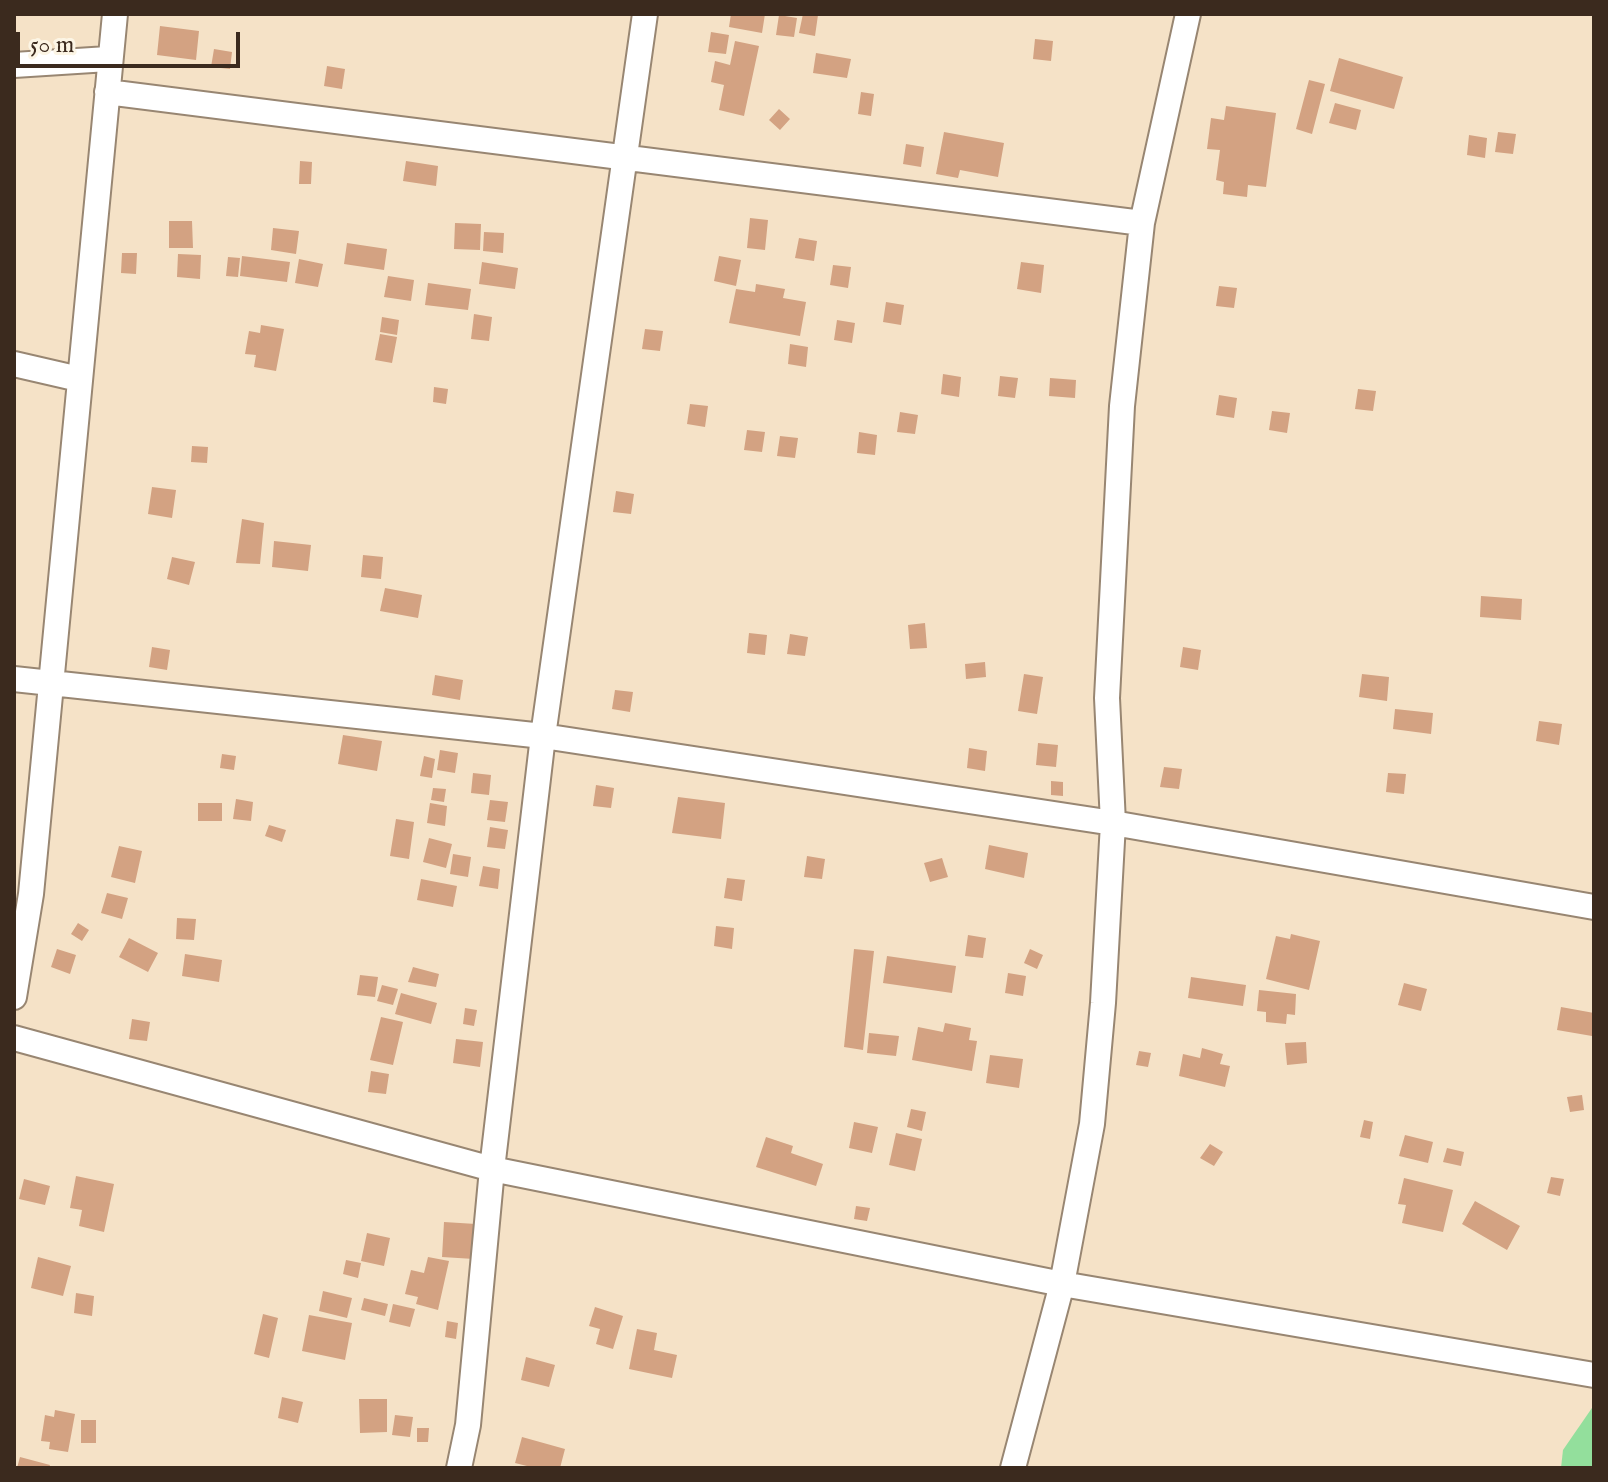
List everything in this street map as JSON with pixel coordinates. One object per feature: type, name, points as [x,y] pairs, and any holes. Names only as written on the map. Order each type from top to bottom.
[{"type":"street","points":[[14,997],[31,894],[108,59],[115,14]]},
{"type":"street","points":[[459,1468],[468,1425],[492,1169],[543,736],[645,14]]},
{"type":"street","points":[[1013,1468],[1062,1284],[1092,1124],[1103,1003],[1113,823],[1107,698],[1122,406],[1142,223],[1188,14]]},
{"type":"street","points":[[14,65],[108,59]]},
{"type":"street","points":[[107,92],[1142,223]]},
{"type":"street","points":[[14,364],[79,379]]},
{"type":"street","points":[[14,679],[543,736],[1113,823],[1594,907]]},
{"type":"street","points":[[14,1038],[492,1169],[1062,1284],[1594,1375]]},
{"type":"green space","points":[[1594,1405],[1594,1468],[1561,1468],[1563,1450]]},
{"type":"building","points":[[731,14],[765,14],[762,33],[729,27]]},
{"type":"building","points":[[803,14],[818,15],[815,36],[799,33]]},
{"type":"building","points":[[779,15],[797,18],[794,37],[776,35]]},
{"type":"building","points":[[160,26],[199,31],[196,60],[157,55]]},
{"type":"building","points":[[711,32],[729,35],[726,54],[708,52]]},
{"type":"building","points":[[1035,39],[1053,41],[1051,61],[1033,59]]},
{"type":"building","points":[[735,41],[759,46],[744,116],[719,110],[724,85],[711,82],[715,61],[730,65]]},
{"type":"building","points":[[214,49],[232,52],[230,69],[211,67]]},
{"type":"building","points":[[816,53],[851,59],[847,78],[813,73]]},
{"type":"building","points":[[1339,58],[1403,77],[1394,109],[1330,91]]},
{"type":"building","points":[[327,66],[345,69],[342,89],[324,86]]},
{"type":"building","points":[[1309,80],[1325,84],[1312,134],[1296,129]]},
{"type":"building","points":[[861,92],[874,94],[871,116],[858,114]]},
{"type":"building","points":[[1335,103],[1361,110],[1356,130],[1329,123]]},
{"type":"building","points":[[1226,106],[1276,113],[1266,187],[1248,185],[1247,197],[1223,194],[1224,182],[1216,180],[1220,150],[1207,149],[1211,118],[1224,120]]},
{"type":"building","points":[[779,109],[790,119],[780,130],[769,120]]},
{"type":"building","points":[[944,132],[1004,143],[998,177],[960,170],[958,178],[936,174]]},
{"type":"building","points":[[1498,132],[1516,134],[1513,154],[1495,152]]},
{"type":"building","points":[[1469,135],[1487,138],[1485,158],[1467,155]]},
{"type":"building","points":[[906,144],[924,147],[921,167],[903,164]]},
{"type":"building","points":[[300,161],[312,162],[311,184],[299,184]]},
{"type":"building","points":[[406,161],[438,166],[436,186],[403,181]]},
{"type":"building","points":[[750,218],[768,220],[765,250],[747,248]]},
{"type":"building","points":[[169,221],[192,221],[193,248],[169,248]]},
{"type":"building","points":[[455,223],[481,224],[480,250],[454,249]]},
{"type":"building","points":[[273,228],[299,231],[296,254],[271,250]]},
{"type":"building","points":[[484,232],[504,233],[503,253],[483,251]]},
{"type":"building","points":[[799,238],[817,241],[814,261],[795,258]]},
{"type":"building","points":[[347,243],[387,249],[384,270],[344,264]]},
{"type":"building","points":[[122,253],[137,253],[136,274],[121,273]]},
{"type":"building","points":[[178,254],[201,255],[200,279],[177,277]]},
{"type":"building","points":[[242,256],[290,262],[287,282],[240,276]]},
{"type":"building","points":[[719,256],[741,260],[736,286],[714,281]]},
{"type":"building","points":[[228,257],[240,258],[238,277],[226,276]]},
{"type":"building","points":[[299,259],[323,264],[318,287],[295,283]]},
{"type":"building","points":[[482,262],[518,268],[515,289],[479,284]]},
{"type":"building","points":[[1021,262],[1044,265],[1041,293],[1017,289]]},
{"type":"building","points":[[833,265],[851,267],[848,288],[830,285]]},
{"type":"building","points":[[388,276],[414,280],[411,301],[384,297]]},
{"type":"building","points":[[428,283],[471,289],[468,310],[425,305]]},
{"type":"building","points":[[756,284],[785,289],[783,298],[806,302],[800,336],[729,323],[736,289],[755,292]]},
{"type":"building","points":[[1219,286],[1237,288],[1234,308],[1216,306]]},
{"type":"building","points":[[886,302],[904,305],[901,325],[883,322]]},
{"type":"building","points":[[474,314],[492,317],[489,341],[471,339]]},
{"type":"building","points":[[382,317],[399,320],[397,335],[380,332]]},
{"type":"building","points":[[837,320],[855,323],[852,343],[834,340]]},
{"type":"building","points":[[261,325],[284,329],[276,371],[254,367],[256,355],[245,354],[249,331],[260,333]]},
{"type":"building","points":[[645,329],[663,331],[660,351],[642,349]]},
{"type":"building","points":[[380,334],[397,337],[392,363],[375,360]]},
{"type":"building","points":[[790,344],[808,347],[806,367],[788,364]]},
{"type":"building","points":[[943,374],[961,377],[959,397],[941,394]]},
{"type":"building","points":[[1000,376],[1018,378],[1015,398],[998,396]]},
{"type":"building","points":[[1050,378],[1076,380],[1075,398],[1049,396]]},
{"type":"building","points":[[434,387],[448,389],[446,404],[433,402]]},
{"type":"building","points":[[1358,389],[1376,391],[1373,411],[1355,409]]},
{"type":"building","points":[[1219,395],[1237,398],[1234,418],[1216,415]]},
{"type":"building","points":[[690,404],[708,406],[705,427],[687,424]]},
{"type":"building","points":[[1272,411],[1290,413],[1287,433],[1269,430]]},
{"type":"building","points":[[900,412],[918,415],[915,434],[897,432]]},
{"type":"building","points":[[747,430],[765,432],[762,452],[744,450]]},
{"type":"building","points":[[859,432],[877,435],[875,455],[857,453]]},
{"type":"building","points":[[780,436],[798,438],[795,458],[777,456]]},
{"type":"building","points":[[192,446],[208,447],[207,463],[191,462]]},
{"type":"building","points":[[152,487],[176,490],[172,518],[148,514]]},
{"type":"building","points":[[616,491],[634,494],[631,514],[613,512]]},
{"type":"building","points":[[242,519],[264,523],[260,564],[236,563]]},
{"type":"building","points":[[274,541],[311,545],[308,571],[272,567]]},
{"type":"building","points":[[363,555],[383,557],[381,579],[361,577]]},
{"type":"building","points":[[172,557],[195,562],[189,585],[167,579]]},
{"type":"building","points":[[385,588],[422,595],[418,618],[380,611]]},
{"type":"building","points":[[1481,596],[1522,599],[1521,620],[1480,617]]},
{"type":"building","points":[[925,623],[927,648],[910,649],[908,625]]},
{"type":"building","points":[[749,633],[767,635],[765,655],[747,653]]},
{"type":"building","points":[[790,634],[808,637],[805,656],[787,654]]},
{"type":"building","points":[[152,647],[170,650],[167,670],[149,667]]},
{"type":"building","points":[[1183,647],[1201,650],[1198,670],[1180,667]]},
{"type":"building","points":[[985,662],[986,677],[966,679],[965,664]]},
{"type":"building","points":[[1024,674],[1043,677],[1037,714],[1018,711]]},
{"type":"building","points":[[1362,674],[1389,677],[1387,701],[1359,697]]},
{"type":"building","points":[[435,675],[463,680],[460,700],[432,695]]},
{"type":"building","points":[[615,690],[633,692],[630,712],[612,709]]},
{"type":"building","points":[[1395,709],[1433,713],[1431,734],[1393,729]]},
{"type":"building","points":[[1539,721],[1562,724],[1559,745],[1536,741]]},
{"type":"building","points":[[343,735],[382,741],[377,771],[338,764]]},
{"type":"building","points":[[1038,743],[1058,745],[1056,767],[1036,765]]},
{"type":"building","points":[[969,748],[987,751],[985,771],[967,768]]},
{"type":"building","points":[[440,750],[458,753],[455,773],[437,770]]},
{"type":"building","points":[[222,754],[236,756],[234,770],[220,768]]},
{"type":"building","points":[[424,756],[435,759],[432,778],[420,776]]},
{"type":"building","points":[[1164,767],[1182,769],[1179,789],[1160,787]]},
{"type":"building","points":[[473,773],[491,775],[489,795],[471,793]]},
{"type":"building","points":[[1388,773],[1406,774],[1404,794],[1386,792]]},
{"type":"building","points":[[1051,781],[1063,782],[1063,796],[1051,795]]},
{"type":"building","points":[[596,785],[614,788],[611,808],[593,806]]},
{"type":"building","points":[[433,788],[446,789],[444,802],[431,800]]},
{"type":"building","points":[[678,797],[725,803],[721,839],[672,833]]},
{"type":"building","points":[[236,799],[253,802],[251,821],[233,819]]},
{"type":"building","points":[[490,800],[508,802],[505,822],[487,820]]},
{"type":"building","points":[[198,803],[222,803],[222,821],[198,821]]},
{"type":"building","points":[[430,803],[447,806],[445,826],[427,823]]},
{"type":"building","points":[[396,819],[414,822],[409,859],[390,856]]},
{"type":"building","points":[[269,825],[286,830],[282,842],[265,836]]},
{"type":"building","points":[[490,827],[508,830],[505,849],[487,847]]},
{"type":"building","points":[[429,838],[452,844],[446,868],[423,862]]},
{"type":"building","points":[[989,845],[1028,853],[1024,878],[985,869]]},
{"type":"building","points":[[119,846],[142,851],[135,883],[111,877]]},
{"type":"building","points":[[453,854],[471,857],[468,877],[450,874]]},
{"type":"building","points":[[807,856],[825,859],[822,879],[804,877]]},
{"type":"building","points":[[942,858],[948,877],[930,882],[924,863]]},
{"type":"building","points":[[483,866],[500,869],[498,889],[479,886]]},
{"type":"building","points":[[727,878],[745,880],[742,901],[724,898]]},
{"type":"building","points":[[421,879],[457,886],[453,907],[417,900]]},
{"type":"building","points":[[107,893],[128,898],[122,919],[101,913]]},
{"type":"building","points":[[177,918],[196,919],[194,940],[176,939]]},
{"type":"building","points":[[78,923],[89,930],[82,941],[71,934]]},
{"type":"building","points":[[716,926],[734,928],[732,949],[714,946]]},
{"type":"building","points":[[1291,934],[1320,941],[1309,990],[1266,979],[1276,936],[1290,939]]},
{"type":"building","points":[[968,935],[986,938],[983,958],[965,956]]},
{"type":"building","points":[[129,938],[158,953],[148,972],[119,957]]},
{"type":"building","points":[[57,949],[76,955],[70,974],[51,967]]},
{"type":"building","points":[[854,949],[874,951],[863,1050],[844,1047]]},
{"type":"building","points":[[1030,949],[1043,955],[1037,969],[1024,963]]},
{"type":"building","points":[[185,954],[222,960],[219,982],[182,976]]},
{"type":"building","points":[[887,956],[956,966],[952,993],[883,983]]},
{"type":"building","points":[[413,967],[439,974],[436,987],[408,982]]},
{"type":"building","points":[[1008,973],[1026,976],[1023,996],[1005,993]]},
{"type":"building","points":[[360,975],[378,977],[375,997],[357,995]]},
{"type":"building","points":[[1191,977],[1246,985],[1243,1006],[1188,998]]},
{"type":"building","points":[[1404,983],[1427,989],[1421,1011],[1398,1005]]},
{"type":"building","points":[[382,985],[398,989],[393,1005],[377,1001]]},
{"type":"building","points":[[1259,990],[1296,994],[1295,1015],[1287,1014],[1286,1024],[1266,1022],[1266,1012],[1257,1011]]},
{"type":"building","points":[[401,993],[437,1003],[431,1024],[395,1014]]},
{"type":"building","points":[[1561,1007],[1594,1013],[1592,1036],[1557,1030]]},
{"type":"building","points":[[465,1008],[477,1010],[474,1026],[463,1024]]},
{"type":"building","points":[[381,1017],[403,1022],[393,1065],[370,1060]]},
{"type":"building","points":[[132,1019],[150,1022],[147,1041],[129,1039]]},
{"type":"building","points":[[945,1023],[971,1028],[969,1040],[977,1041],[972,1071],[912,1060],[918,1027],[943,1032]]},
{"type":"building","points":[[869,1033],[899,1036],[896,1056],[867,1053]]},
{"type":"building","points":[[456,1039],[483,1042],[480,1067],[453,1063]]},
{"type":"building","points":[[1306,1042],[1307,1063],[1287,1065],[1285,1043]]},
{"type":"building","points":[[1202,1048],[1223,1054],[1220,1064],[1230,1066],[1225,1087],[1179,1076],[1183,1054],[1200,1058]]},
{"type":"building","points":[[1139,1051],[1151,1053],[1148,1067],[1136,1065]]},
{"type":"building","points":[[990,1055],[1023,1059],[1019,1088],[986,1083]]},
{"type":"building","points":[[371,1071],[389,1074],[386,1094],[368,1092]]},
{"type":"building","points":[[1582,1095],[1584,1110],[1570,1112],[1567,1097]]},
{"type":"building","points":[[911,1109],[926,1112],[922,1131],[907,1127]]},
{"type":"building","points":[[1364,1120],[1373,1122],[1370,1139],[1360,1137]]},
{"type":"building","points":[[854,1122],[878,1127],[872,1153],[849,1148]]},
{"type":"building","points":[[896,1133],[922,1139],[915,1171],[889,1165]]},
{"type":"building","points":[[1405,1135],[1433,1142],[1428,1163],[1399,1156]]},
{"type":"building","points":[[766,1137],[793,1146],[791,1153],[823,1164],[816,1186],[756,1167]]},
{"type":"building","points":[[1210,1144],[1223,1152],[1214,1166],[1200,1158]]},
{"type":"building","points":[[1447,1148],[1464,1152],[1461,1166],[1443,1162]]},
{"type":"building","points":[[76,1176],[114,1184],[104,1232],[79,1226],[82,1210],[70,1208]]},
{"type":"building","points":[[1551,1177],[1564,1179],[1560,1196],[1547,1193]]},
{"type":"building","points":[[1404,1178],[1453,1190],[1443,1232],[1402,1223],[1406,1205],[1398,1204]]},
{"type":"building","points":[[24,1179],[50,1186],[45,1205],[19,1199]]},
{"type":"building","points":[[1475,1201],[1520,1226],[1507,1250],[1462,1224]]},
{"type":"building","points":[[856,1206],[870,1208],[867,1221],[854,1219]]},
{"type":"building","points":[[444,1222],[476,1224],[474,1259],[442,1257]]},
{"type":"building","points":[[367,1233],[390,1238],[384,1266],[361,1261]]},
{"type":"building","points":[[38,1257],[71,1266],[63,1296],[31,1288]]},
{"type":"building","points":[[428,1257],[449,1261],[438,1310],[416,1304],[418,1297],[405,1294],[411,1270],[424,1273]]},
{"type":"building","points":[[346,1260],[361,1263],[358,1278],[343,1274]]},
{"type":"building","points":[[323,1291],[352,1298],[347,1318],[319,1311]]},
{"type":"building","points":[[76,1293],[94,1296],[92,1316],[74,1313]]},
{"type":"building","points":[[364,1298],[388,1304],[385,1316],[361,1310]]},
{"type":"building","points":[[393,1304],[415,1309],[410,1327],[389,1322]]},
{"type":"building","points":[[595,1307],[623,1316],[613,1349],[596,1344],[600,1329],[589,1326]]},
{"type":"building","points":[[263,1314],[278,1318],[269,1358],[254,1354]]},
{"type":"building","points":[[309,1315],[352,1323],[345,1360],[302,1351]]},
{"type":"building","points":[[447,1321],[458,1323],[456,1339],[445,1337]]},
{"type":"building","points":[[637,1329],[657,1333],[654,1350],[677,1355],[672,1378],[629,1369]]},
{"type":"building","points":[[526,1357],[555,1365],[549,1387],[521,1380]]},
{"type":"building","points":[[282,1397],[303,1402],[298,1423],[278,1418]]},
{"type":"building","points":[[359,1399],[387,1399],[387,1432],[360,1433]]},
{"type":"building","points":[[55,1410],[75,1414],[68,1452],[49,1449],[50,1442],[41,1441],[45,1415],[54,1417]]},
{"type":"building","points":[[395,1415],[413,1417],[410,1437],[392,1435]]},
{"type":"building","points":[[81,1420],[96,1420],[96,1443],[81,1443]]},
{"type":"building","points":[[417,1428],[429,1428],[428,1442],[417,1442]]},
{"type":"building","points":[[522,1437],[565,1449],[560,1468],[535,1468],[515,1463]]},
{"type":"building","points":[[20,1457],[50,1465],[49,1468],[17,1468]]}]
